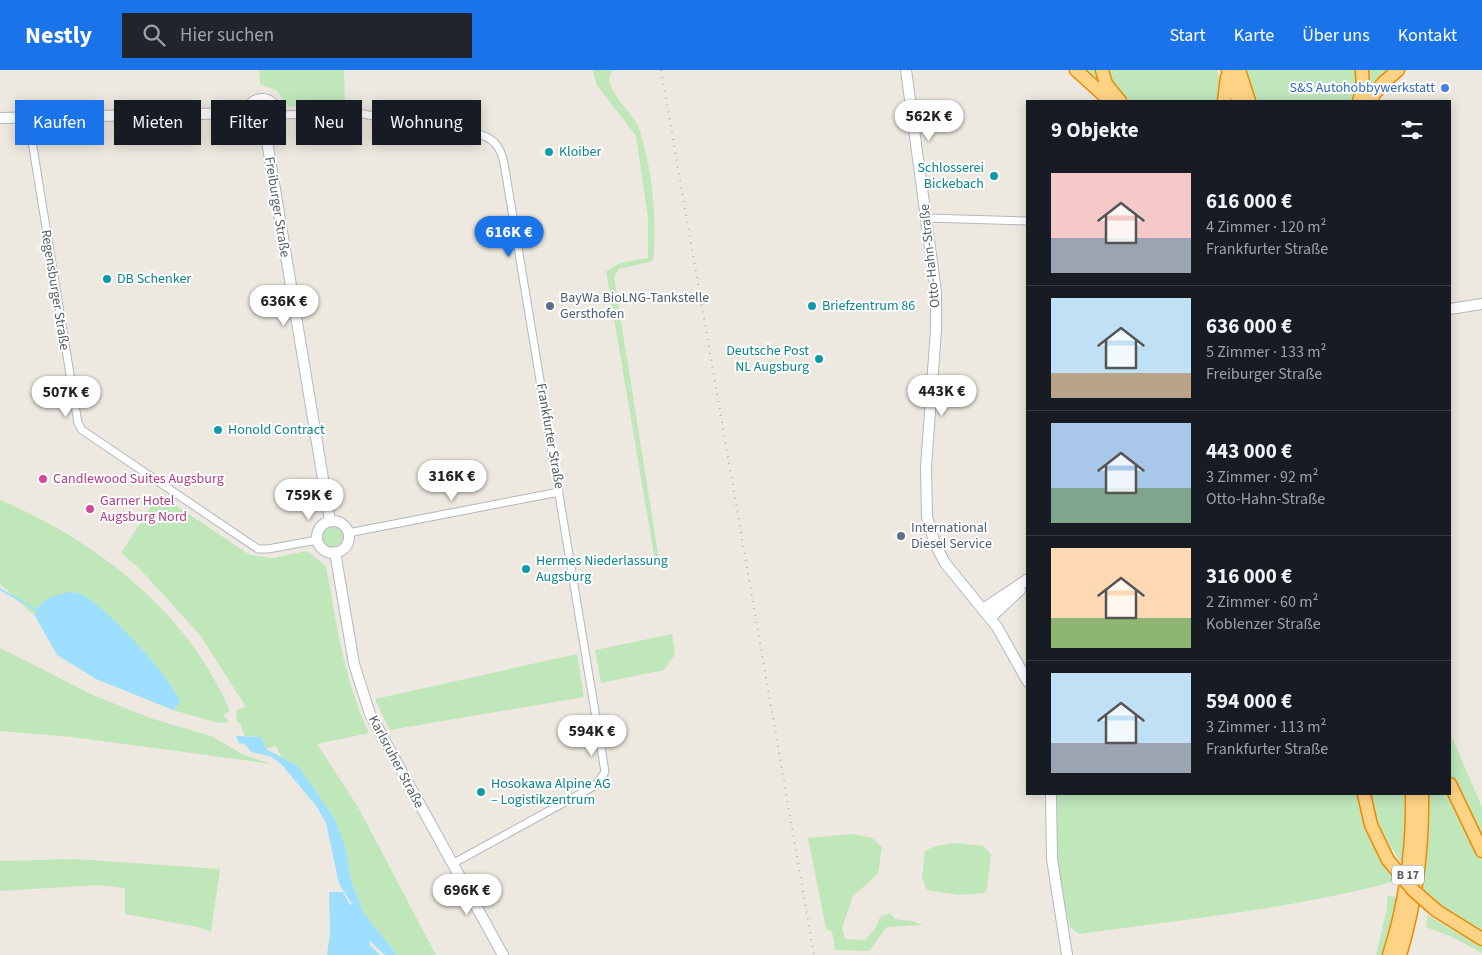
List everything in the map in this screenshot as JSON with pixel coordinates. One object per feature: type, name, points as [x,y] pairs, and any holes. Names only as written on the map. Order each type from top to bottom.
[{"type":"highway","points":[[1076,70],[1109,100]]},
{"type":"highway","points":[[1102,70],[1106,84],[1119,100]]},
{"type":"highway","points":[[1228,70],[1246,99]]},
{"type":"highway","points":[[1224,100],[1228,70]]},
{"type":"highway","points":[[1239,70],[1246,99]]},
{"type":"highway","points":[[1359,100],[1363,89],[1362,70]]},
{"type":"highway","points":[[1370,100],[1383,83],[1398,70]]},
{"type":"highway","points":[[1451,786],[1482,851]]},
{"type":"highway","points":[[1364,795],[1371,825],[1388,860],[1413,890],[1437,911],[1482,939]]},
{"type":"highway","name":"B 17","points":[[1389,955],[1404,900],[1408,873],[1412,795]]},
{"type":"highway","name":"B 17","points":[[1400,955],[1418,875],[1422,795]]},
{"type":"street","name":"Otto-Hahn-Straße","points":[[906,70],[935,276],[937,316],[926,467],[927,517],[935,544],[945,563],[983,608],[1014,654],[1026,678]]},
{"type":"street","points":[[104,116],[211,114]]},
{"type":"street","name":"Frankfurter Straße","points":[[286,115],[368,114],[474,133],[494,140],[499,147],[504,163],[605,772],[601,781],[596,786],[452,864]]},
{"type":"street","points":[[0,118],[15,117]]},
{"type":"street","name":"Regensburger Straße","points":[[32,145],[78,423],[82,430],[258,549],[268,549],[317,540]]},
{"type":"street","name":"Freiburger Straße","points":[[267,145],[330,521]]},
{"type":"street","points":[[927,218],[1026,221]]},
{"type":"street","points":[[1451,309],[1482,304]]},
{"type":"street","points":[[348,533],[559,492]]},
{"type":"street","points":[[330,521],[342,524],[348,533],[346,546],[336,552],[322,548],[317,540],[321,526],[330,521]]},
{"type":"street","name":"Karlsruher Straße","points":[[336,552],[354,664],[362,694],[382,738],[502,955]]},
{"type":"street","points":[[983,608],[1026,582]]},
{"type":"street","points":[[990,618],[1026,583]]},
{"type":"street","points":[[1051,795],[1053,868],[1067,955]]},
{"type":"green space","points":[[259,70],[344,70],[345,100],[296,100],[296,106],[288,106],[286,100],[284,100],[277,91],[260,84]]},
{"type":"green space","points":[[593,70],[613,70],[610,76],[610,83],[613,91],[638,126],[650,173],[655,227],[653,259],[650,262],[619,269],[614,277],[659,560],[655,561],[606,271],[620,263],[648,258],[648,217],[636,136],[596,84]]},
{"type":"green space","points":[[1081,70],[1217,70],[1227,100],[1111,100]]},
{"type":"green space","points":[[1247,70],[1393,70],[1367,100],[1256,100]]},
{"type":"green space","points":[[159,494],[250,555],[272,558],[307,551],[326,566],[347,671],[369,733],[317,744],[358,807],[436,955],[397,955],[363,912],[351,880],[346,851],[298,766],[282,759],[276,746],[266,749],[261,737],[245,736],[240,724],[236,720],[237,710],[246,707],[200,635],[139,568],[121,553]]},
{"type":"green space","points":[[0,500],[71,536],[136,584],[190,642],[212,675],[230,711],[223,715],[230,722],[218,723],[173,710],[180,702],[68,592],[47,599],[39,606],[35,616],[0,584]]},
{"type":"green space","points":[[332,525],[340,528],[343,536],[340,544],[332,547],[324,544],[321,536],[324,528]]},
{"type":"green space","points":[[672,634],[675,654],[664,670],[601,683],[595,650]]},
{"type":"green space","points":[[0,648],[93,695],[150,718],[211,736],[244,755],[272,764],[72,737],[0,731]]},
{"type":"green space","points":[[577,654],[584,697],[390,730],[375,699]]},
{"type":"green space","points":[[1451,735],[1482,807],[1482,841],[1451,777]]},
{"type":"green space","points":[[1055,795],[1360,795],[1387,868],[1396,881],[1357,891],[1278,906],[1079,934],[1070,927],[1057,872]]},
{"type":"green space","points":[[1370,795],[1408,795],[1406,870],[1378,823]]},
{"type":"green space","points":[[1427,795],[1449,795],[1482,861],[1482,934],[1460,921],[1421,891]]},
{"type":"green space","points":[[853,834],[872,838],[882,847],[878,874],[853,896],[842,928],[845,939],[865,940],[875,929],[880,917],[890,913],[895,919],[912,921],[923,925],[887,927],[869,951],[835,950],[832,931],[826,929],[808,838]]},
{"type":"green space","points":[[956,843],[983,846],[991,854],[987,889],[984,893],[958,895],[927,890],[922,879],[925,851],[935,846]]},
{"type":"green space","points":[[75,859],[220,869],[211,932],[198,927],[125,914],[125,888],[99,885],[0,891],[0,861]]},
{"type":"green space","points":[[1387,896],[1399,897],[1385,955],[1376,955],[1387,908]]},
{"type":"green space","points":[[1427,915],[1482,947],[1482,953],[1450,936],[1426,927]]},
{"type":"water","points":[[68,592],[82,595],[96,604],[139,646],[166,678],[175,692],[180,702],[173,710],[96,679],[57,655],[35,616],[39,606],[47,599]]},
{"type":"water","points":[[236,736],[261,737],[266,749],[298,766],[335,819],[346,851],[351,880],[363,912],[397,955],[385,955],[370,941],[370,945],[380,955],[327,955],[330,933],[329,892],[343,892],[350,905],[352,904],[339,884],[326,823],[317,807],[281,764],[270,756],[251,752],[246,745],[239,743]]},
{"type":"waterway","points":[[0,589],[36,610]]},
{"type":"railway","points":[[661,70],[814,955]]},
{"type":"place","name":"S&S Autohobbywerkstatt","points":[[1445,88]]},
{"type":"place","name":"Kloiber","points":[[549,152]]},
{"type":"place","name":"Schlosserei Bickebach","points":[[994,176]]},
{"type":"place","name":"DB Schenker","points":[[107,279]]},
{"type":"place","name":"BayWa BioLNG-Tankstelle Gersthofen","points":[[550,306]]},
{"type":"place","name":"Briefzentrum 86","points":[[812,306]]},
{"type":"place","name":"Deutsche Post NL Augsburg","points":[[819,359]]},
{"type":"place","name":"Honold Contract","points":[[218,430]]},
{"type":"place","name":"Candlewood Suites Augsburg","points":[[43,479]]},
{"type":"place","name":"Garner Hotel Augsburg Nord","points":[[90,509]]},
{"type":"place","name":"International Diesel Service","points":[[901,536]]},
{"type":"place","name":"Hermes Niederlassung Augsburg","points":[[526,569]]},
{"type":"place","name":"Hosokawa Alpine AG – Logistikzentrum","points":[[481,792]]}]
